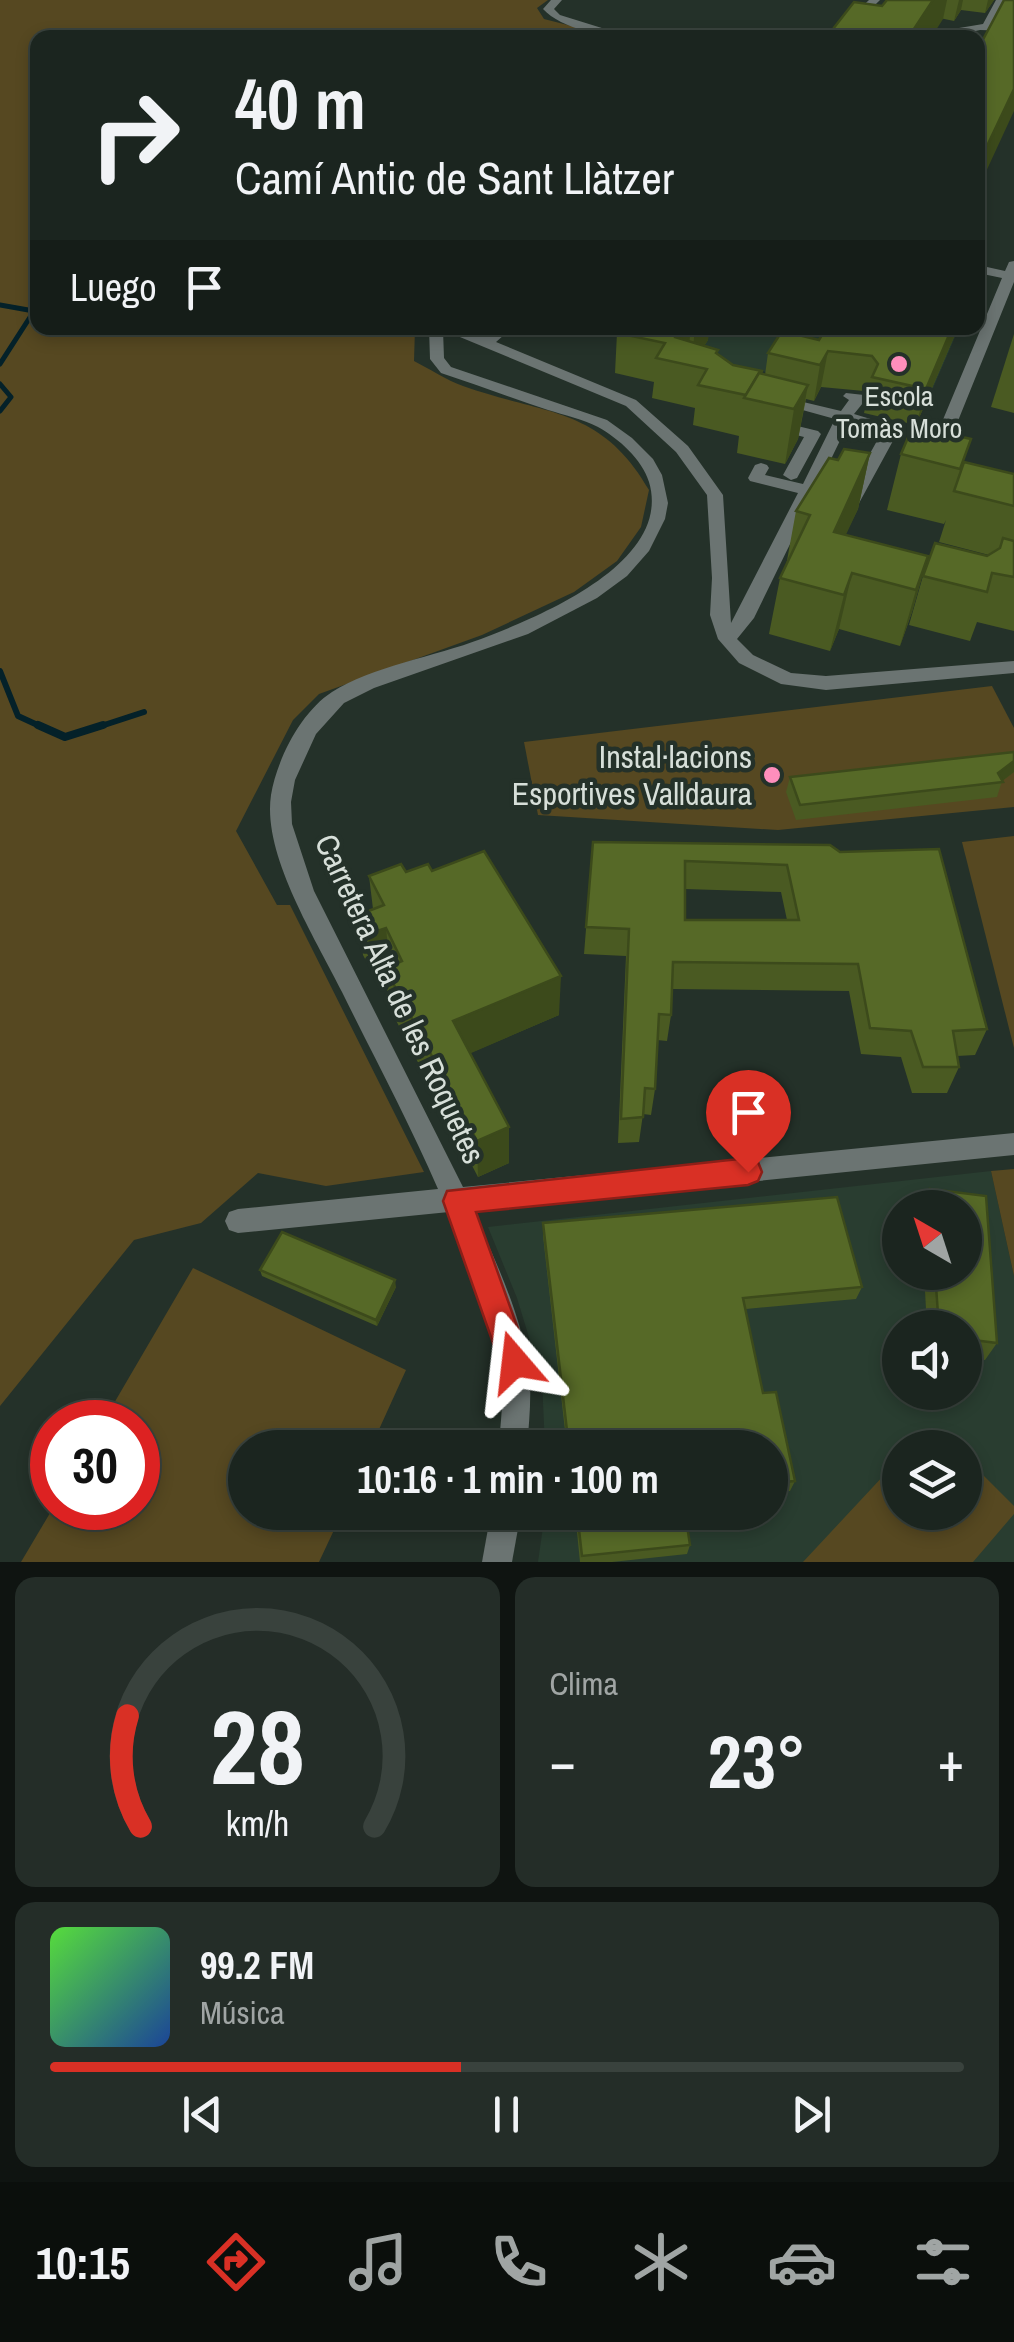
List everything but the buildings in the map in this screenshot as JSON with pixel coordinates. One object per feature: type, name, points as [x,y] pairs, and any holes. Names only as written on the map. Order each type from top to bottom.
[{"type":"street","points":[[558,0],[548,7],[552,15],[602,30]]},
{"type":"street","points":[[843,30],[875,0]]},
{"type":"street","points":[[987,40],[1000,0]]},
{"type":"street","points":[[961,30],[991,21],[1014,28]]},
{"type":"street","points":[[941,467],[1013,273],[985,269]]},
{"type":"street","name":"Carretera Alta de les Roquetes","points":[[436,335],[437,359],[446,370],[602,423],[623,436],[646,460],[662,495],[657,521],[644,551],[619,574],[567,606],[504,636],[337,698],[311,726],[285,778],[280,820],[310,904],[457,1201],[494,1294],[515,1362],[513,1430]]},
{"type":"street","points":[[464,335],[632,403],[682,449],[715,495],[721,578],[719,615],[727,639],[758,666],[788,679],[808,682],[1014,667]]},
{"type":"street","points":[[485,344],[496,335]]},
{"type":"street","points":[[727,639],[746,618],[844,417],[859,398],[852,396]]},
{"type":"street","points":[[792,475],[813,434],[762,422],[791,400],[818,403]]},
{"type":"street","points":[[761,468],[756,478],[852,501],[892,428],[777,407]]},
{"type":"street","points":[[238,1222],[1014,1144]]},
{"type":"street","points":[[496,1562],[502,1530]]},
{"type":"shaded area","points":[[0,0],[548,0],[537,8],[544,19],[587,30],[30,30],[30,335],[415,335],[414,361],[463,386],[568,417],[590,428],[631,463],[649,490],[641,527],[617,561],[574,592],[482,635],[319,694],[293,720],[236,831],[277,905],[290,905],[424,1172],[326,1186],[258,1173],[201,1223],[134,1240],[0,1406]]},
{"type":"shaded area","name":"Escola Tomàs Moro","points":[[622,335],[956,335],[930,395],[886,385],[766,372],[618,341]]},
{"type":"shaded area","name":"Instal·lacions Esportives Valldaura","points":[[992,686],[1014,728],[1014,807],[778,830],[538,815],[524,742]]},
{"type":"shaded area","points":[[1014,836],[1014,1048],[962,842]]},
{"type":"shaded area","points":[[1014,1169],[1014,1276],[991,1171]]},
{"type":"shaded area","points":[[991,1171],[1014,1276],[1014,1562],[538,1562],[543,1530],[788,1530],[788,1430],[544,1430],[542,1380],[517,1298],[488,1227]]},
{"type":"shaded area","points":[[193,1268],[406,1370],[379,1430],[228,1430],[228,1530],[334,1530],[319,1562],[21,1562],[40,1530],[160,1530],[160,1400],[116,1400]]},
{"type":"shaded area","points":[[982,1474],[1014,1506],[1014,1514],[973,1562],[803,1562],[882,1477],[882,1530],[982,1530]]},
{"type":"waterway","points":[[0,305],[30,310]]},
{"type":"waterway","points":[[0,364],[30,317]]},
{"type":"waterway","points":[[0,384],[11,397],[0,411]]},
{"type":"waterway","points":[[0,671],[18,716],[44,728]]},
{"type":"waterway","points":[[95,728],[144,712]]},
{"type":"waterway","points":[[38,725],[65,737],[103,725]]},
{"type":"place","name":"Escola Tomàs Moro","points":[[899,364]]},
{"type":"place","name":"Instal·lacions Esportives Valldaura","points":[[772,775]]},
{"type":"route","points":[[515,1362],[494,1294],[457,1201],[748,1172]]}]
